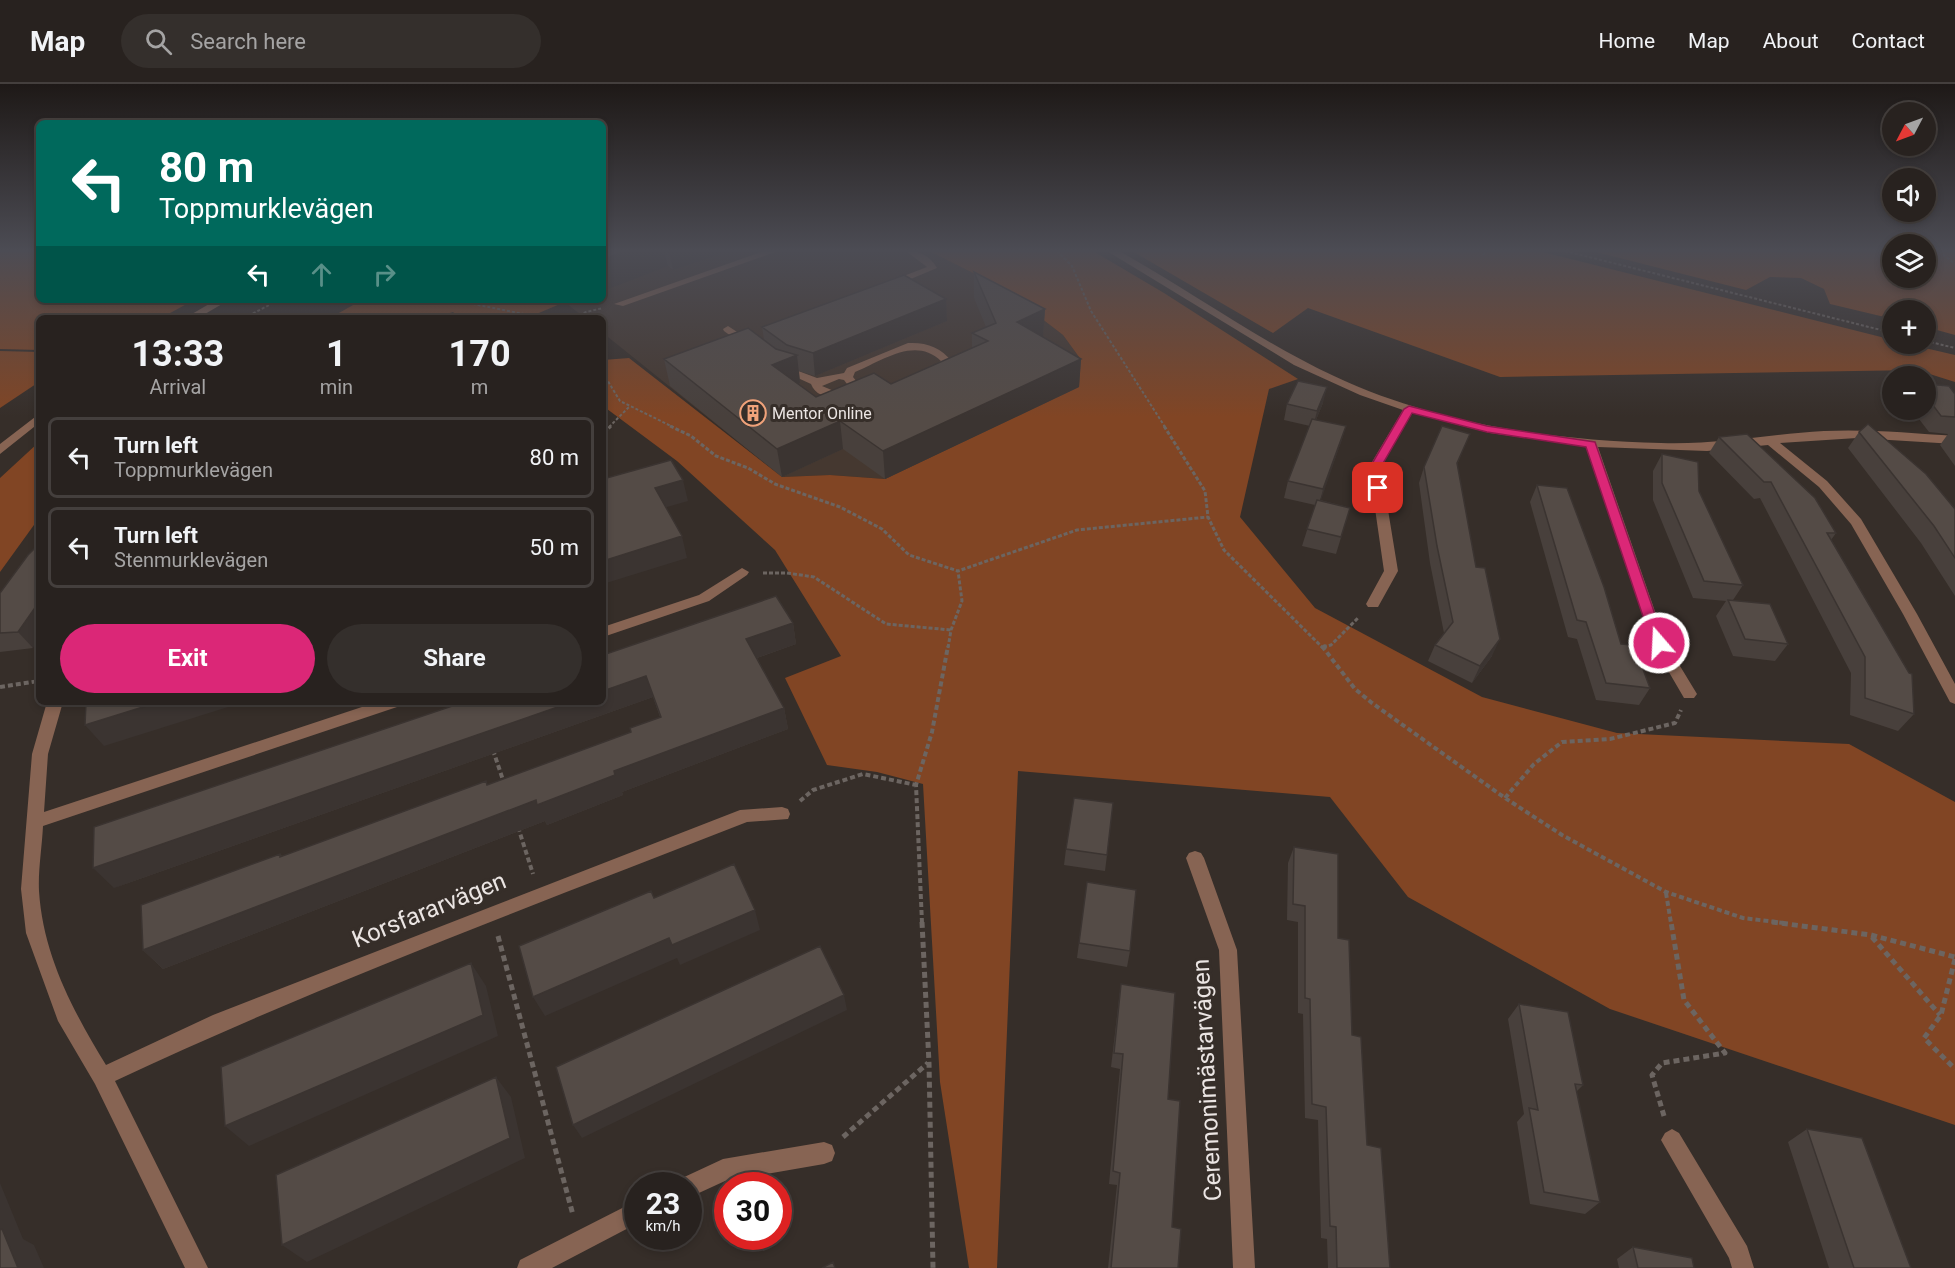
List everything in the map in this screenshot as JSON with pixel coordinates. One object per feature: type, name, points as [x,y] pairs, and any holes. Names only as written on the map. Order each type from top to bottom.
[{"type":"street","points":[[196,315],[212,306]]},
{"type":"street","points":[[1205,306],[1317,373],[1409,409],[1487,429],[1591,444],[1709,447],[1822,435],[1884,435],[1955,440]]},
{"type":"street","points":[[728,329],[757,350]]},
{"type":"street","points":[[848,377],[851,370],[908,346],[917,345],[925,346],[941,354],[948,362],[923,375]]},
{"type":"street","points":[[776,364],[785,372],[816,382],[839,376],[848,377],[858,393],[838,396],[825,393],[817,387],[816,382]]},
{"type":"street","points":[[1373,604],[1391,571],[1375,467],[1409,409]]},
{"type":"street","points":[[0,450],[36,420]]},
{"type":"street","points":[[1772,442],[1823,484],[1856,522],[1910,614],[1955,698]]},
{"type":"street","points":[[1591,444],[1659,643],[1689,694]]},
{"type":"street","points":[[606,631],[704,598],[742,572]]},
{"type":"street","points":[[54,705],[40,754],[30,889],[35,933],[65,1015],[102,1077],[197,1268]]},
{"type":"street","points":[[35,822],[386,705]]},
{"type":"street","name":"Korsfararvägen","points":[[102,1077],[220,1022],[746,815],[782,814]]},
{"type":"street","name":"Ceremonimästarvägen","points":[[1195,858],[1228,950],[1244,1268]]},
{"type":"street","points":[[1672,1140],[1739,1254],[1743,1268]]},
{"type":"street","points":[[702,1180],[723,1170],[824,1153]]},
{"type":"street","points":[[528,1268],[624,1218]]},
{"type":"path","points":[[250,315],[267,306]]},
{"type":"path","points":[[485,306],[529,315]]},
{"type":"path","points":[[580,315],[610,306]]},
{"type":"path","points":[[1089,306],[1205,491],[1208,517],[1224,550],[1323,647],[1354,689],[1505,798],[1562,835],[1666,892],[1743,918],[1871,935],[1955,958],[1941,1015],[1924,1038],[1955,1069]]},
{"type":"path","points":[[1786,306],[1882,330]]},
{"type":"path","points":[[1936,344],[1954,350]]},
{"type":"path","points":[[606,377],[620,401],[691,436],[716,456],[748,468],[775,484],[840,507],[882,529],[909,555],[958,571],[1077,530],[1208,517]]},
{"type":"path","points":[[606,431],[629,407]]},
{"type":"path","points":[[933,1268],[929,1063],[916,785],[932,732],[951,630],[962,601],[958,571]]},
{"type":"path","points":[[742,572],[787,573],[814,578],[886,624],[951,630]]},
{"type":"path","points":[[1323,647],[1331,645],[1373,604]]},
{"type":"path","points":[[0,687],[36,681]]},
{"type":"path","points":[[1505,798],[1534,764],[1562,742],[1610,739],[1675,723],[1689,694]]},
{"type":"path","points":[[492,747],[507,793]]},
{"type":"path","points":[[782,814],[813,790],[863,774],[916,785]]},
{"type":"path","points":[[514,815],[540,895]]},
{"type":"path","points":[[1666,892],[1684,1000],[1725,1053],[1662,1063],[1652,1076],[1672,1140]]},
{"type":"path","points":[[492,915],[580,1239]]},
{"type":"path","points":[[1871,935],[1941,1015]]},
{"type":"path","points":[[824,1153],[929,1063]]},
{"type":"shaded area","points":[[0,306],[183,306],[166,315],[36,315],[36,350],[0,349]]},
{"type":"shaded area","points":[[351,306],[555,306],[534,315],[456,315],[453,312],[444,315],[335,315]]},
{"type":"shaded area","points":[[570,306],[1026,306],[1063,335],[1079,357],[1079,387],[885,479],[831,475],[782,477],[606,335],[606,315],[581,315]]},
{"type":"shaded area","points":[[1026,306],[1185,306],[1298,379],[1269,389],[1240,517],[1315,608],[1482,697],[1617,733],[1849,744],[1955,802],[1955,1125],[1610,1009],[1408,897],[1330,797],[1018,771],[997,1268],[969,1268],[940,1082],[923,784],[877,772],[827,765],[785,678],[841,656],[775,550],[677,461],[606,408],[606,360],[629,358],[782,477],[830,475],[885,479],[1079,386],[1079,357],[1063,335]]},
{"type":"shaded area","points":[[1227,306],[1759,306],[1882,337],[1882,354],[1936,354],[1936,351],[1955,355],[1955,382],[1936,376],[1936,366],[1882,366],[1882,371],[1500,377],[1308,308],[1273,333]]},
{"type":"shaded area","points":[[1839,306],[1882,306],[1882,316]]},
{"type":"shaded area","points":[[1936,306],[1955,306],[1955,335],[1936,330]]},
{"type":"shaded area","points":[[0,351],[36,352],[36,384],[0,408]]},
{"type":"shaded area","points":[[36,445],[36,522],[0,572],[0,478]]},
{"type":"building","points":[[819,306],[928,306],[813,353],[787,345],[762,327]]},
{"type":"building","points":[[989,306],[1040,306],[1045,309],[1017,322],[1081,359],[883,451],[840,421],[777,449],[664,359],[748,328],[776,349],[797,355],[772,365],[816,397],[874,373],[891,384],[988,341],[972,333],[996,323]]},
{"type":"building","points":[[1298,381],[1327,387],[1317,411],[1287,404]]},
{"type":"building","points":[[1936,385],[1949,386],[1955,394],[1955,417],[1941,416],[1936,409]]},
{"type":"building","points":[[1312,419],[1346,426],[1323,489],[1288,481]]},
{"type":"building","points":[[1868,424],[1926,474],[1955,509],[1955,558],[1934,526],[1859,432]]},
{"type":"building","points":[[1442,426],[1470,434],[1457,463],[1476,567],[1485,568],[1500,639],[1480,666],[1435,645],[1453,622],[1424,467]]},
{"type":"building","points":[[1747,434],[1815,498],[1836,533],[1827,533],[1909,673],[1912,674],[1914,714],[1865,698],[1865,657],[1771,482],[1764,482],[1719,437]]},
{"type":"building","points":[[1662,454],[1698,462],[1699,491],[1743,585],[1704,581],[1662,483]]},
{"type":"building","points":[[671,460],[683,480],[655,488],[682,536],[606,560],[606,478]]},
{"type":"building","points":[[1537,485],[1567,488],[1604,587],[1621,644],[1634,645],[1650,688],[1606,683],[1586,622],[1577,620]]},
{"type":"building","points":[[1317,500],[1350,508],[1341,537],[1307,529]]},
{"type":"building","points":[[36,547],[36,606],[18,632],[0,633],[0,593]]},
{"type":"building","points":[[776,596],[793,623],[746,639],[784,708],[614,771],[615,775],[537,805],[536,800],[143,950],[141,905],[280,854],[280,857],[486,781],[487,785],[631,732],[630,728],[661,717],[646,676],[606,690],[606,654]]},
{"type":"building","points":[[1728,600],[1770,604],[1788,644],[1745,639]]},
{"type":"building","points":[[86,705],[149,705],[85,725]]},
{"type":"building","points":[[455,705],[563,705],[93,868],[94,827]]},
{"type":"building","points":[[1074,798],[1113,803],[1107,855],[1066,849]]},
{"type":"building","points":[[1294,847],[1338,854],[1338,938],[1349,940],[1352,1035],[1361,1037],[1367,1145],[1381,1148],[1390,1268],[1337,1268],[1336,1227],[1330,1226],[1326,1107],[1312,1104],[1310,999],[1305,998],[1305,906],[1293,904]]},
{"type":"building","points":[[734,864],[755,910],[672,945],[669,938],[533,997],[519,946],[651,891],[654,898]]},
{"type":"building","points":[[1087,882],[1136,890],[1130,951],[1079,943]]},
{"type":"building","points":[[820,946],[844,995],[573,1125],[556,1067]]},
{"type":"building","points":[[471,963],[483,1015],[225,1126],[221,1067]]},
{"type":"building","points":[[1121,984],[1175,993],[1168,1099],[1180,1101],[1172,1227],[1181,1229],[1178,1268],[1111,1268],[1120,1173],[1113,1171],[1123,1054],[1114,1053]]},
{"type":"building","points":[[1519,1004],[1568,1012],[1583,1085],[1575,1084],[1600,1202],[1544,1192],[1529,1108],[1538,1110]]},
{"type":"building","points":[[496,1077],[510,1138],[282,1245],[276,1175]]},
{"type":"building","points":[[1807,1129],[1862,1138],[1911,1268],[1854,1268]]},
{"type":"building","points":[[2,1229],[18,1268],[0,1268],[0,1230]]},
{"type":"building","points":[[1633,1247],[1692,1258],[1694,1268],[1638,1268]]},
{"type":"building","points":[[833,1262],[835,1268],[822,1268]]},
{"type":"place","name":"Mentor Online","points":[[753,413]]},
{"type":"route","points":[[1378,488],[1375,467],[1409,409],[1487,429],[1591,444],[1659,643]]}]
